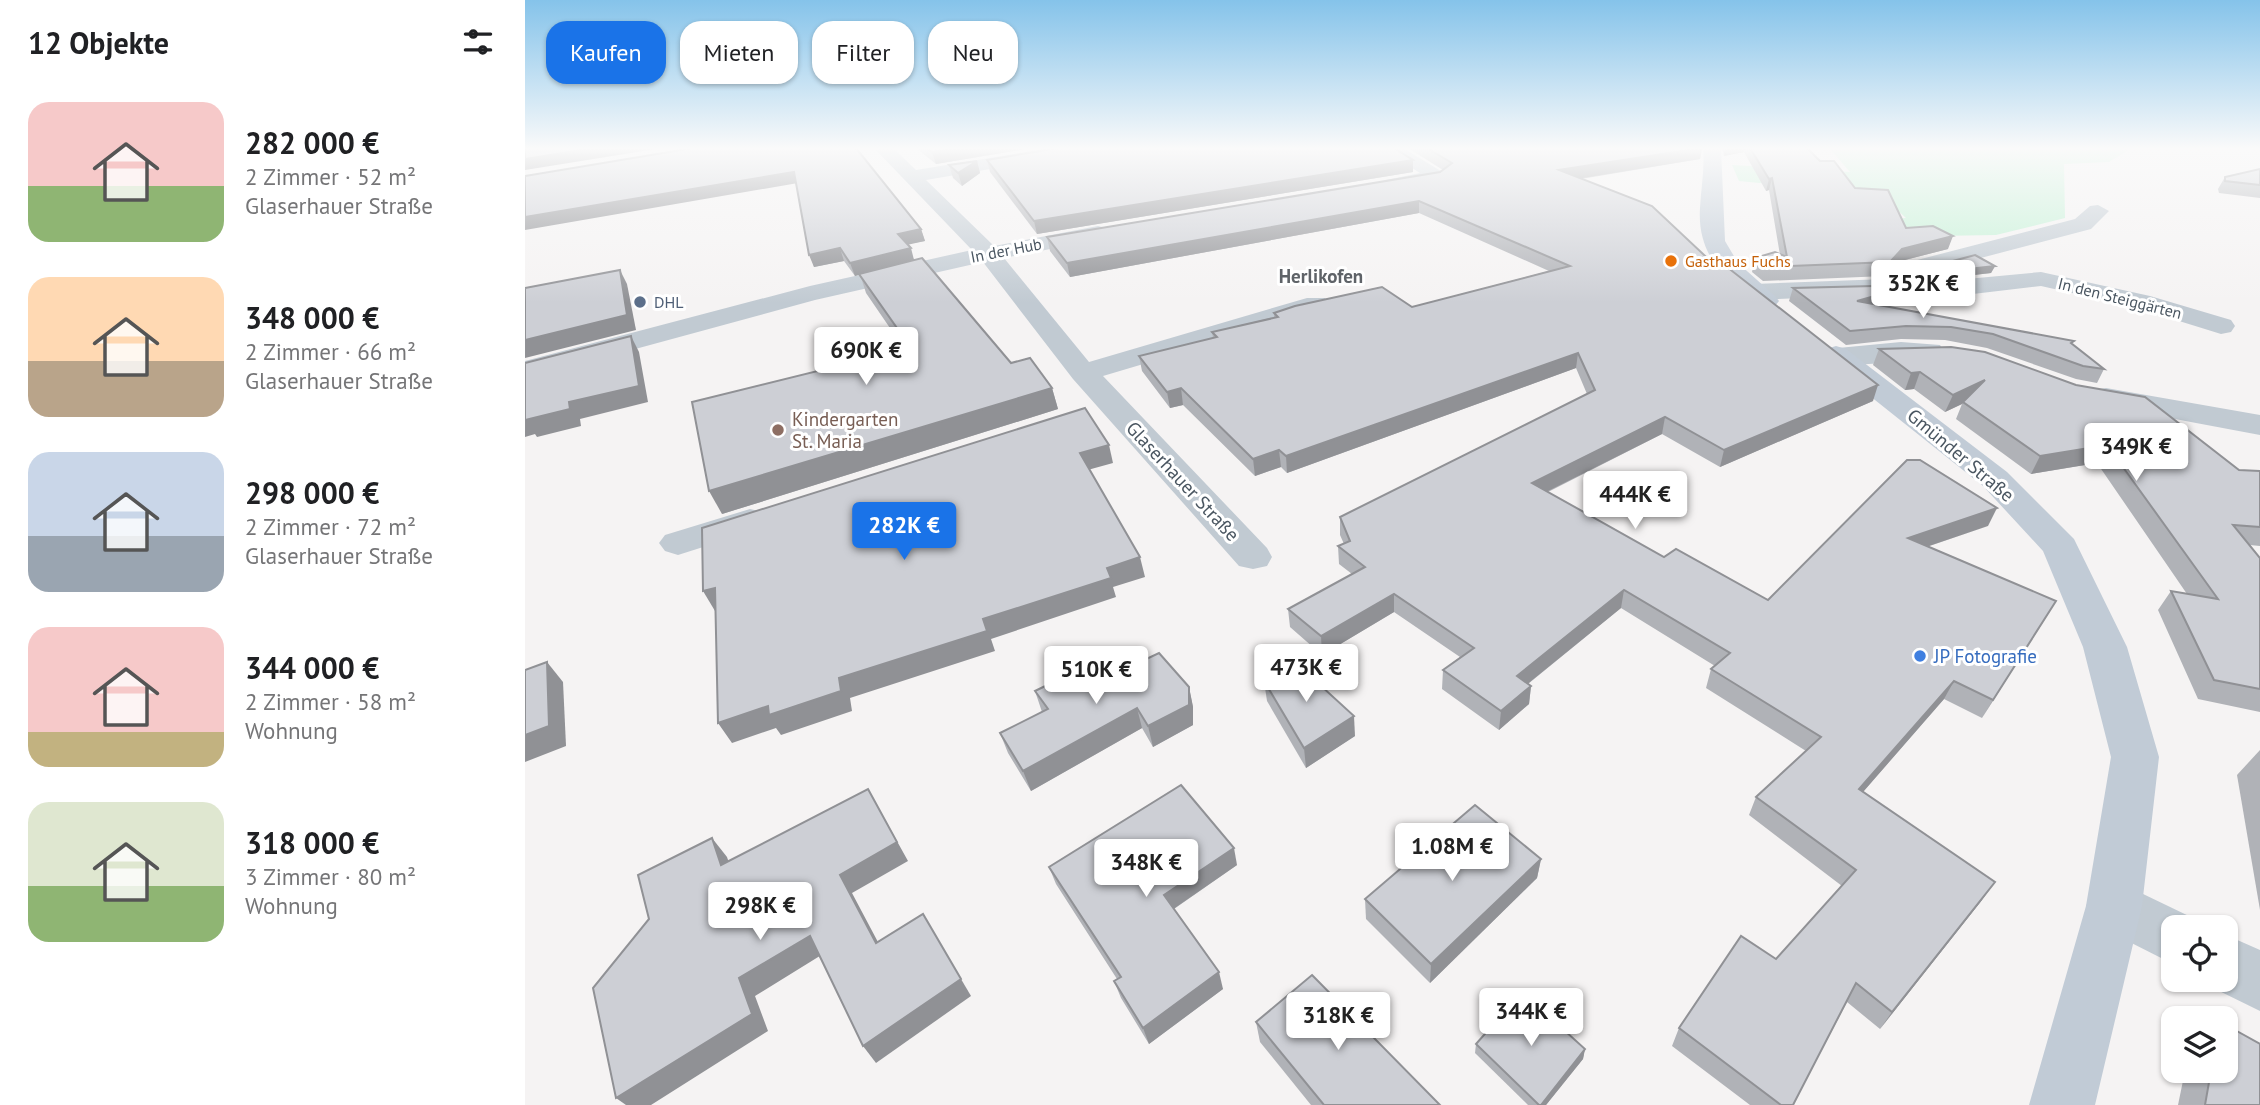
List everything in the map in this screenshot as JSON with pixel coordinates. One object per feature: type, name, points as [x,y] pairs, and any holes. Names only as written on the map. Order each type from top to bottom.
[{"type":"main road","name":"Gmünder Straße","points":[[1712,200],[1710,239],[1723,265],[1995,479],[2060,547],[2105,647],[2135,757],[2115,906],[2062,1105]]},
{"type":"street","name":"Glaserhauer Straße","points":[[937,200],[987,252],[1083,373],[1253,557]]},
{"type":"street","points":[[1893,286],[1907,270],[2083,224],[2098,211]]},
{"type":"street","name":"In der Hub","points":[[525,370],[625,342],[987,252],[1124,229]]},
{"type":"street","name":"In den Steiggärten","points":[[1754,292],[1893,286],[1957,288],[2041,279],[2141,300],[2221,326]]},
{"type":"street","points":[[1083,373],[1315,304]]},
{"type":"street","points":[[1838,357],[1901,351],[1958,354]]},
{"type":"street","points":[[2079,392],[2260,425]]},
{"type":"street","name":"Glaserhauer Straße","points":[[1073,418],[1112,405]]},
{"type":"street","points":[[678,543],[783,510]]},
{"type":"street","points":[[2115,906],[2161,931]]},
{"type":"street","points":[[2238,970],[2260,982]]},
{"type":"green space","points":[[1886,200],[2065,200],[2065,218],[1996,235],[1872,237],[1857,222],[1906,218]]},
{"type":"building","points":[[525,200],[629,200],[525,217]]},
{"type":"building","points":[[799,200],[897,200],[921,229],[898,234],[911,248],[850,263],[840,248],[809,255]]},
{"type":"building","points":[[1017,200],[1167,200],[1034,221]]},
{"type":"building","points":[[1273,200],[1635,200],[1652,206],[1719,269],[1727,267],[1878,385],[1724,450],[1665,417],[1532,483],[1664,557],[1676,549],[1768,600],[1907,460],[1920,460],[1997,508],[1908,538],[2056,601],[1993,700],[1954,681],[1859,789],[1995,882],[1892,1012],[1856,983],[1793,1105],[1781,1105],[1679,1028],[1741,936],[1776,959],[1856,870],[1756,797],[1821,737],[1711,669],[1730,653],[1624,590],[1517,676],[1531,686],[1501,711],[1443,670],[1474,648],[1394,594],[1321,636],[1288,609],[1365,567],[1338,546],[1350,541],[1340,517],[1595,390],[1578,353],[1286,456],[1279,450],[1253,459],[1181,388],[1167,392],[1139,356],[1217,337],[1212,332],[1278,317],[1274,313],[1295,306],[1382,287],[1412,307],[1570,266],[1419,201],[1067,263],[1047,237]]},
{"type":"building","points":[[1776,200],[1893,200],[1906,228],[1933,226],[1953,236],[1902,249],[1890,262],[1767,267],[1755,258],[1775,252],[1787,257]]},
{"type":"building","points":[[1975,255],[1995,266],[1959,270],[1923,269]]},
{"type":"building","points":[[922,258],[1011,363],[1030,358],[1052,388],[709,491],[692,402],[911,348],[859,274]]},
{"type":"building","points":[[620,270],[627,315],[525,340],[525,288]]},
{"type":"building","points":[[1914,285],[1857,301],[2074,341],[2071,343],[2104,369],[2083,366],[1993,334],[1951,327],[1906,326],[1850,331],[1793,288]]},
{"type":"building","points":[[631,336],[639,386],[569,402],[570,409],[525,420],[525,363]]},
{"type":"building","points":[[1951,347],[1985,352],[2076,385],[2145,397],[2239,470],[2260,471],[2260,527],[2233,525],[2260,558],[2260,689],[2214,680],[2171,591],[2218,599],[2107,445],[2040,456],[1963,402],[1985,380],[1953,395],[1920,372],[1911,373],[1879,349]]},
{"type":"building","points":[[1085,408],[1109,445],[1080,453],[1140,557],[1107,568],[1111,578],[983,619],[987,631],[839,678],[841,691],[769,715],[768,706],[718,723],[715,588],[703,591],[702,528]]},
{"type":"building","points":[[1159,653],[1189,687],[1189,705],[1148,726],[1137,708],[1023,771],[1000,733],[1048,709],[1035,691],[1105,657],[1117,673]]},
{"type":"building","points":[[547,662],[549,726],[525,735],[525,670]]},
{"type":"building","points":[[1296,663],[1354,716],[1304,748],[1264,681]]},
{"type":"building","points":[[1181,785],[1234,848],[1164,895],[1219,972],[1143,1028],[1114,981],[1121,977],[1049,867]]},
{"type":"building","points":[[868,789],[897,842],[840,875],[876,943],[923,914],[961,979],[863,1046],[810,936],[739,978],[752,1014],[616,1098],[593,988],[649,919],[638,875],[712,838],[721,865]]},
{"type":"building","points":[[1475,805],[1541,859],[1431,964],[1365,899]]},
{"type":"building","points":[[1312,975],[1440,1105],[1324,1105],[1256,1022]]},
{"type":"building","points":[[1522,992],[1585,1049],[1541,1105],[1476,1044]]},
{"type":"building","points":[[2238,1032],[2260,1044],[2260,1105],[2205,1105],[2209,1083],[2238,1083]]},
{"type":"place","name":"Gasthaus Fuchs","points":[[1671,261]]},
{"type":"place","name":"DHL","points":[[640,302]]},
{"type":"place","name":"Kindergarten St. Maria","points":[[778,430]]},
{"type":"place","name":"JP Fotografie","points":[[1920,656]]},
{"type":"district","name":"Herlikofen","points":[[1321,276]]}]
